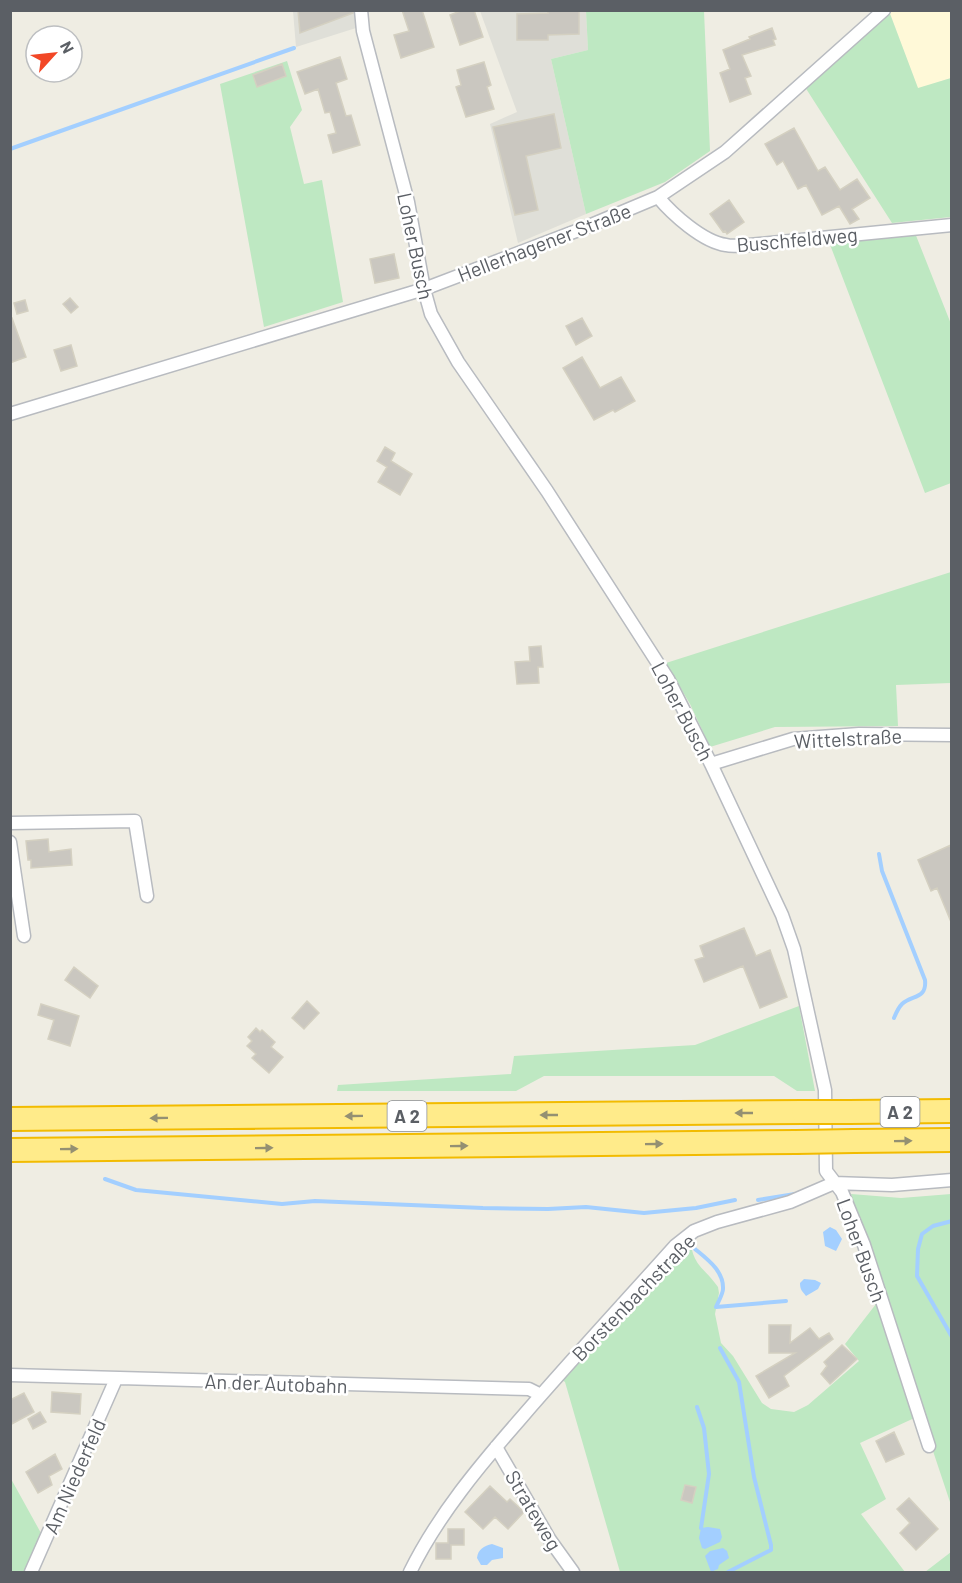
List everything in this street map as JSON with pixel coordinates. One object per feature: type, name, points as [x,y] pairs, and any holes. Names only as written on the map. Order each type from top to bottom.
[{"type":"highway","name":"A 2","points":[[10,1119],[951,1111]]},
{"type":"highway","name":"A 2","points":[[10,1150],[951,1140]]},
{"type":"street","name":"Loher Busch","points":[[362,10],[363,31],[408,202],[424,289],[431,314],[458,362],[547,491],[668,679],[783,915],[794,949],[825,1090],[826,1171],[842,1192],[864,1245],[929,1446]]},
{"type":"street","name":"Hellerhagener Straße","points":[[10,414],[424,289],[584,228],[658,196],[725,152],[884,10]]},
{"type":"street","name":"Buschfeldweg","points":[[658,196],[666,207],[697,232],[725,246],[951,225]]},
{"type":"street","name":"Wittelstraße","points":[[711,764],[793,739],[859,734],[951,735]]},
{"type":"street","points":[[10,823],[135,821],[147,896]]},
{"type":"street","points":[[10,842],[24,936]]},
{"type":"street","name":"Borstenbachstraße","points":[[410,1572],[425,1542],[454,1499],[496,1447],[675,1246],[694,1231],[717,1222],[790,1202],[834,1183],[892,1185],[951,1180]]},
{"type":"street","name":"An der Autobahn","points":[[10,1375],[529,1389],[541,1395]]},
{"type":"street","name":"Am Niederfeld","points":[[32,1572],[116,1378]]},
{"type":"street","name":"Strateweg","points":[[496,1447],[550,1540],[573,1572]]},
{"type":"shaded area","points":[[293,11],[357,11],[356,28],[296,47]]},
{"type":"shaded area","points":[[480,11],[586,11],[588,50],[551,59],[586,214],[518,243],[490,124],[517,112]]},
{"type":"shaded area","points":[[889,11],[951,11],[951,78],[918,89]]},
{"type":"green space","points":[[586,11],[704,11],[710,151],[665,182],[586,214],[551,59],[588,50]]},
{"type":"green space","points":[[889,11],[918,88],[951,78],[951,217],[892,223],[805,87]]},
{"type":"green space","points":[[287,61],[302,110],[290,127],[304,184],[322,180],[343,302],[264,327],[220,84]]},
{"type":"green space","points":[[915,233],[951,324],[951,483],[925,493],[829,242]]},
{"type":"green space","points":[[951,572],[951,683],[896,685],[898,726],[775,727],[710,747],[690,704],[666,663]]},
{"type":"green space","points":[[799,1006],[815,1091],[797,1091],[774,1076],[544,1076],[516,1091],[337,1091],[338,1085],[511,1074],[514,1056],[695,1045]]},
{"type":"green space","points":[[851,1194],[901,1198],[951,1194],[951,1505],[921,1415],[860,1443],[886,1499],[861,1514],[905,1572],[620,1572],[565,1382],[553,1374],[690,1236],[696,1260],[718,1287],[715,1314],[721,1343],[733,1356],[762,1403],[771,1409],[794,1412],[808,1405],[859,1361],[845,1344],[883,1295]]},
{"type":"green space","points":[[10,1477],[47,1544],[33,1572],[11,1572]]},
{"type":"green space","points":[[951,1552],[951,1572],[925,1572]]},
{"type":"water","points":[[830,1227],[836,1230],[842,1239],[836,1251],[825,1246],[823,1232]]},
{"type":"water","points":[[804,1279],[821,1283],[818,1289],[806,1296],[800,1285]]},
{"type":"water","points":[[701,1528],[720,1529],[722,1537],[720,1542],[705,1549],[702,1548],[699,1538]]},
{"type":"water","points":[[492,1544],[503,1548],[503,1558],[492,1560],[487,1565],[481,1565],[477,1558],[480,1550]]},
{"type":"water","points":[[723,1548],[727,1551],[729,1558],[719,1565],[718,1569],[711,1572],[705,1556],[710,1551]]},
{"type":"building","points":[[298,10],[353,10],[353,13],[300,33]]},
{"type":"building","points":[[402,10],[422,10],[434,47],[401,58],[394,35],[409,31]]},
{"type":"building","points":[[463,10],[474,10],[483,37],[460,45],[450,15]]},
{"type":"building","points":[[547,10],[579,10],[579,34],[548,35],[548,40],[517,40],[517,14],[548,13]]},
{"type":"building","points":[[772,28],[776,39],[773,40],[775,45],[742,55],[751,76],[745,78],[751,94],[730,102],[720,73],[730,69],[723,50]]},
{"type":"building","points":[[340,57],[347,79],[336,83],[346,116],[351,115],[360,145],[333,153],[328,135],[336,133],[330,112],[325,113],[318,89],[305,94],[297,72]]},
{"type":"building","points":[[484,62],[491,85],[487,87],[494,109],[466,117],[456,87],[461,85],[457,70]]},
{"type":"building","points":[[282,64],[286,76],[257,87],[253,75]]},
{"type":"building","points":[[554,114],[561,148],[526,156],[538,210],[515,215],[493,127]]},
{"type":"building","points":[[794,128],[818,171],[825,167],[840,190],[857,179],[870,198],[852,209],[859,219],[850,224],[839,206],[822,215],[806,185],[798,189],[783,161],[777,165],[765,144]]},
{"type":"building","points":[[729,200],[744,222],[727,234],[710,214]]},
{"type":"building","points":[[394,254],[399,278],[375,283],[370,259]]},
{"type":"building","points":[[70,298],[78,307],[71,313],[63,304]]},
{"type":"building","points":[[25,300],[28,311],[17,314],[14,303]]},
{"type":"building","points":[[12,318],[26,357],[10,363],[10,319]]},
{"type":"building","points":[[582,318],[592,336],[576,345],[566,326]]},
{"type":"building","points":[[71,345],[77,366],[61,371],[54,350]]},
{"type":"building","points":[[582,357],[600,388],[621,377],[635,401],[594,420],[563,368]]},
{"type":"building","points":[[385,447],[395,453],[391,461],[412,474],[400,495],[378,482],[387,467],[377,461]]},
{"type":"building","points":[[541,646],[543,667],[538,667],[539,683],[517,684],[515,662],[530,661],[529,647]]},
{"type":"building","points":[[48,839],[49,852],[71,849],[72,865],[31,868],[26,841]]},
{"type":"building","points":[[951,845],[951,922],[937,888],[931,891],[918,860]]},
{"type":"building","points":[[744,928],[756,956],[770,950],[787,997],[760,1008],[743,966],[704,982],[695,960],[704,957],[700,946]]},
{"type":"building","points":[[74,967],[98,986],[90,998],[65,980]]},
{"type":"building","points":[[307,1001],[319,1013],[304,1029],[292,1018]]},
{"type":"building","points":[[41,1004],[79,1016],[70,1046],[48,1039],[54,1020],[38,1015]]},
{"type":"building","points":[[256,1028],[260,1032],[262,1030],[275,1042],[271,1047],[283,1057],[269,1073],[252,1058],[256,1054],[247,1046],[252,1041],[248,1037]]},
{"type":"building","points":[[769,1325],[791,1325],[790,1343],[810,1328],[819,1339],[829,1333],[833,1339],[784,1376],[789,1386],[769,1398],[756,1376],[795,1353],[769,1353]]},
{"type":"building","points":[[842,1345],[857,1359],[830,1384],[821,1374],[827,1366],[824,1362]]},
{"type":"building","points":[[52,1392],[81,1394],[80,1414],[51,1412]]},
{"type":"building","points":[[24,1393],[34,1412],[10,1425],[10,1400]]},
{"type":"building","points":[[40,1412],[46,1422],[33,1429],[28,1419]]},
{"type":"building","points":[[894,1432],[904,1454],[886,1462],[876,1441]]},
{"type":"building","points":[[55,1454],[62,1469],[49,1476],[52,1485],[38,1493],[26,1472]]},
{"type":"building","points":[[685,1485],[696,1487],[692,1503],[681,1500]]},
{"type":"building","points":[[490,1486],[507,1502],[510,1499],[524,1512],[508,1529],[495,1517],[483,1529],[465,1512]]},
{"type":"building","points":[[909,1498],[938,1529],[916,1550],[900,1533],[910,1523],[897,1509]]},
{"type":"building","points":[[448,1529],[464,1529],[464,1545],[451,1545],[451,1559],[436,1559],[436,1543],[448,1543]]},
{"type":"waterway","points":[[10,149],[294,48]]},
{"type":"waterway","points":[[879,854],[882,871],[925,980],[921,994],[902,1004],[894,1018]]},
{"type":"waterway","points":[[105,1179],[136,1190],[282,1204],[315,1201],[483,1208],[586,1207],[644,1213],[696,1208],[735,1200]]},
{"type":"waterway","points":[[758,1200],[795,1194]]},
{"type":"waterway","points":[[952,1221],[933,1226],[922,1234],[918,1249],[917,1276],[952,1337]]},
{"type":"waterway","points":[[695,1249],[714,1266],[721,1277],[723,1291],[716,1307],[786,1301]]},
{"type":"waterway","points":[[720,1348],[739,1382],[754,1477],[771,1545],[771,1550],[728,1572]]},
{"type":"waterway","points":[[697,1407],[704,1428],[709,1474],[701,1528]]}]
